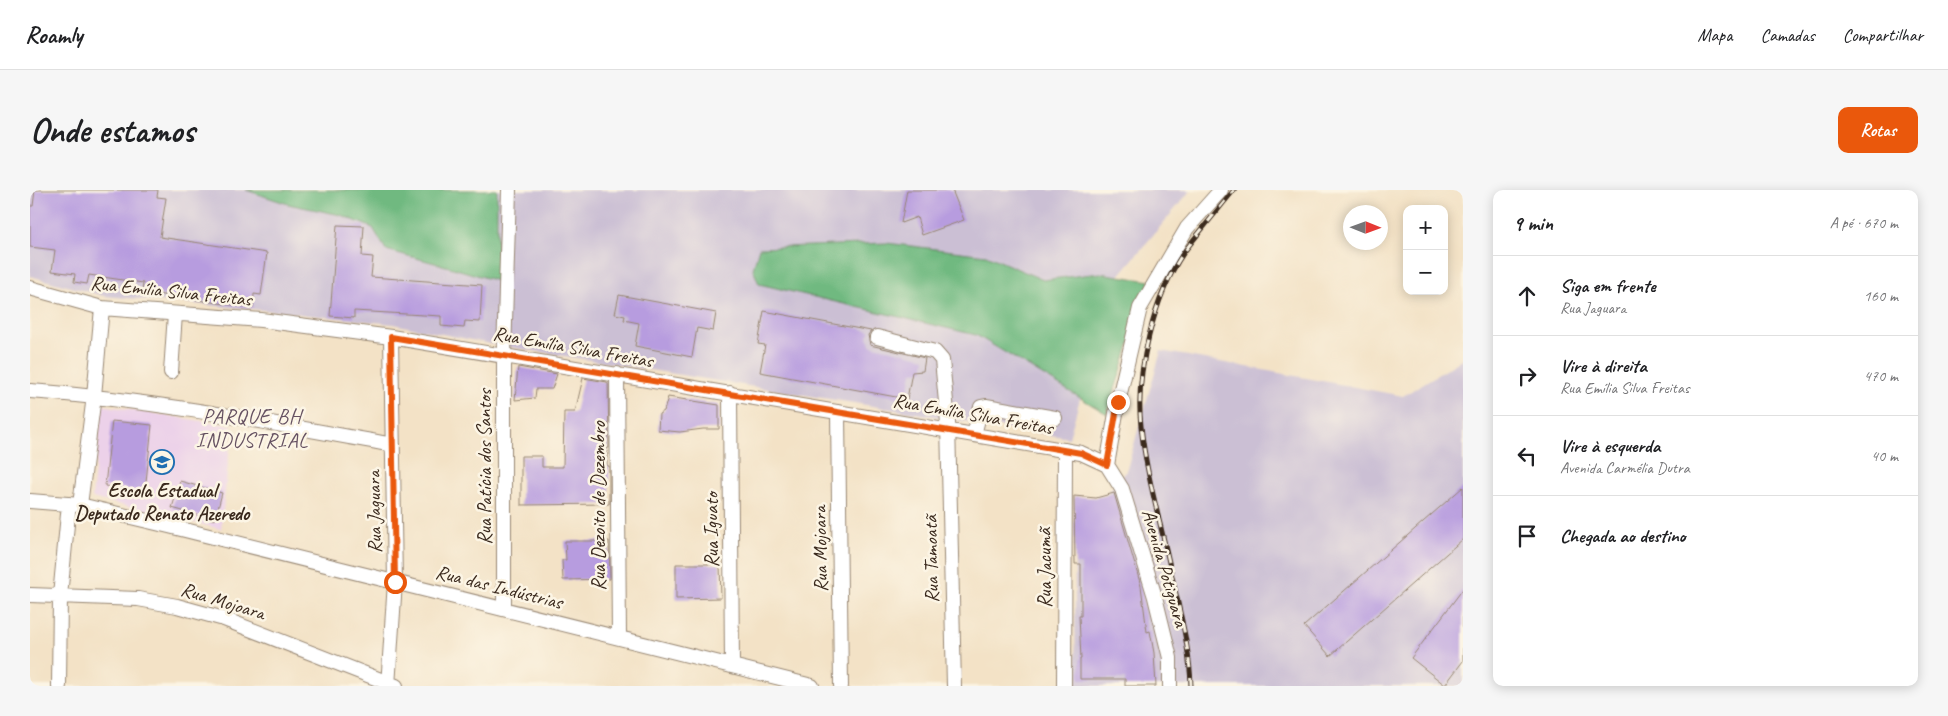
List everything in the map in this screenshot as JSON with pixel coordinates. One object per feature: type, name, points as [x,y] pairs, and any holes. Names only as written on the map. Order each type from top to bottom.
[{"type":"street","name":"Rua Patícia dos Santos","points":[[504,609],[504,355],[509,190]]},
{"type":"street","points":[[1107,465],[1118,402],[1140,308],[1187,228],[1221,190]]},
{"type":"street","name":"Rua Emília Silva Freitas","points":[[30,288],[102,308],[261,320],[391,337],[504,355],[1065,450],[1081,453],[1107,465]]},
{"type":"street","points":[[59,686],[60,596],[74,504],[94,396],[102,308]]},
{"type":"street","points":[[171,372],[175,314]]},
{"type":"street","name":"Rua Jaguara","points":[[390,685],[395,582],[391,337]]},
{"type":"street","name":"Rua Tamoatã","points":[[877,337],[935,352],[942,360],[948,430],[954,686]]},
{"type":"street","name":"Rua Dezoito de Dezembro","points":[[617,374],[619,637]]},
{"type":"street","points":[[30,391],[94,396],[250,419],[393,445]]},
{"type":"street","name":"Rua Iguato","points":[[730,393],[732,666]]},
{"type":"street","points":[[974,435],[981,407],[986,406],[1055,418]]},
{"type":"street","name":"Rua Mojoara","points":[[838,412],[841,686]]},
{"type":"street","name":"Rua Jacumã","points":[[1064,686],[1065,450]]},
{"type":"street","name":"Avenida Potiguara","points":[[1107,465],[1122,489],[1155,597],[1170,658],[1170,686]]},
{"type":"street","name":"Rua das Indústrias","points":[[30,501],[74,504],[812,686]]},
{"type":"street","name":"Rua Mojoara","points":[[30,595],[138,599],[177,606],[224,619],[390,685]]},
{"type":"shaded area","points":[[30,190],[1191,190],[1112,284],[1069,438],[491,344],[393,324],[104,296],[30,276]]},
{"type":"shaded area","points":[[1161,351],[1403,396],[1463,359],[1463,686],[1076,686],[1074,498],[1105,496],[1126,472]]},
{"type":"shaded area","name":"Escola Estadual Deputado Renato Azeredo","points":[[102,405],[232,426],[221,529],[92,498]]},
{"type":"green space","points":[[246,190],[497,190],[497,281],[386,250],[373,228],[341,215],[288,204]]},
{"type":"green space","points":[[886,243],[986,255],[1043,280],[1100,273],[1150,281],[1107,414],[976,335],[759,284],[753,269],[759,248]]},
{"type":"building","points":[[35,190],[158,190],[157,197],[166,198],[160,237],[267,253],[261,295],[254,294],[253,308],[142,292],[143,283],[89,275],[87,284],[74,282],[75,274],[52,271],[55,250],[30,247],[30,206],[33,206]]},
{"type":"building","points":[[907,190],[952,190],[964,220],[922,235],[917,217],[901,223]]},
{"type":"building","points":[[337,225],[364,226],[362,256],[373,257],[371,277],[482,285],[480,322],[465,321],[464,328],[441,326],[441,316],[354,311],[354,318],[330,316]]},
{"type":"building","points":[[619,295],[716,313],[713,331],[697,328],[692,357],[635,346],[639,323],[624,320],[625,316],[615,314]]},
{"type":"building","points":[[764,311],[871,331],[868,335],[870,345],[925,358],[923,371],[912,372],[907,399],[760,372],[765,345],[758,344]]},
{"type":"building","points":[[518,367],[557,374],[552,389],[536,389],[535,398],[515,400]]},
{"type":"building","points":[[583,378],[607,382],[608,384],[609,448],[607,448],[607,466],[609,466],[609,504],[521,505],[521,456],[542,456],[542,467],[563,467],[564,412],[575,412]]},
{"type":"building","points":[[668,397],[719,405],[719,429],[680,432],[658,430],[659,414],[664,411]]},
{"type":"building","points":[[112,421],[152,425],[145,491],[105,486]]},
{"type":"building","points":[[180,481],[222,493],[215,520],[172,508]]},
{"type":"building","points":[[1463,487],[1463,539],[1330,656],[1304,626]]},
{"type":"building","points":[[1114,493],[1141,586],[1147,632],[1150,631],[1154,653],[1156,686],[1125,686],[1125,679],[1080,679],[1079,616],[1081,616],[1081,564],[1075,564],[1074,496],[1096,498]]},
{"type":"building","points":[[565,541],[609,541],[610,579],[563,580],[562,560],[566,560]]},
{"type":"building","points":[[676,564],[720,564],[721,598],[676,599]]},
{"type":"building","points":[[1463,589],[1463,661],[1445,685],[1411,658]]},
{"type":"railway","points":[[1191,686],[1183,626],[1143,444],[1140,405],[1141,383],[1149,336],[1156,312],[1173,270],[1184,252],[1234,190]]},
{"type":"place","name":"Escola Estadual Deputado Renato Azeredo","points":[[162,462]]},
{"type":"district","name":"PARQUE BH INDUSTRIAL","points":[[252,428]]},
{"type":"route","points":[[395,582],[391,337],[1081,453],[1107,465],[1118,402]]}]
